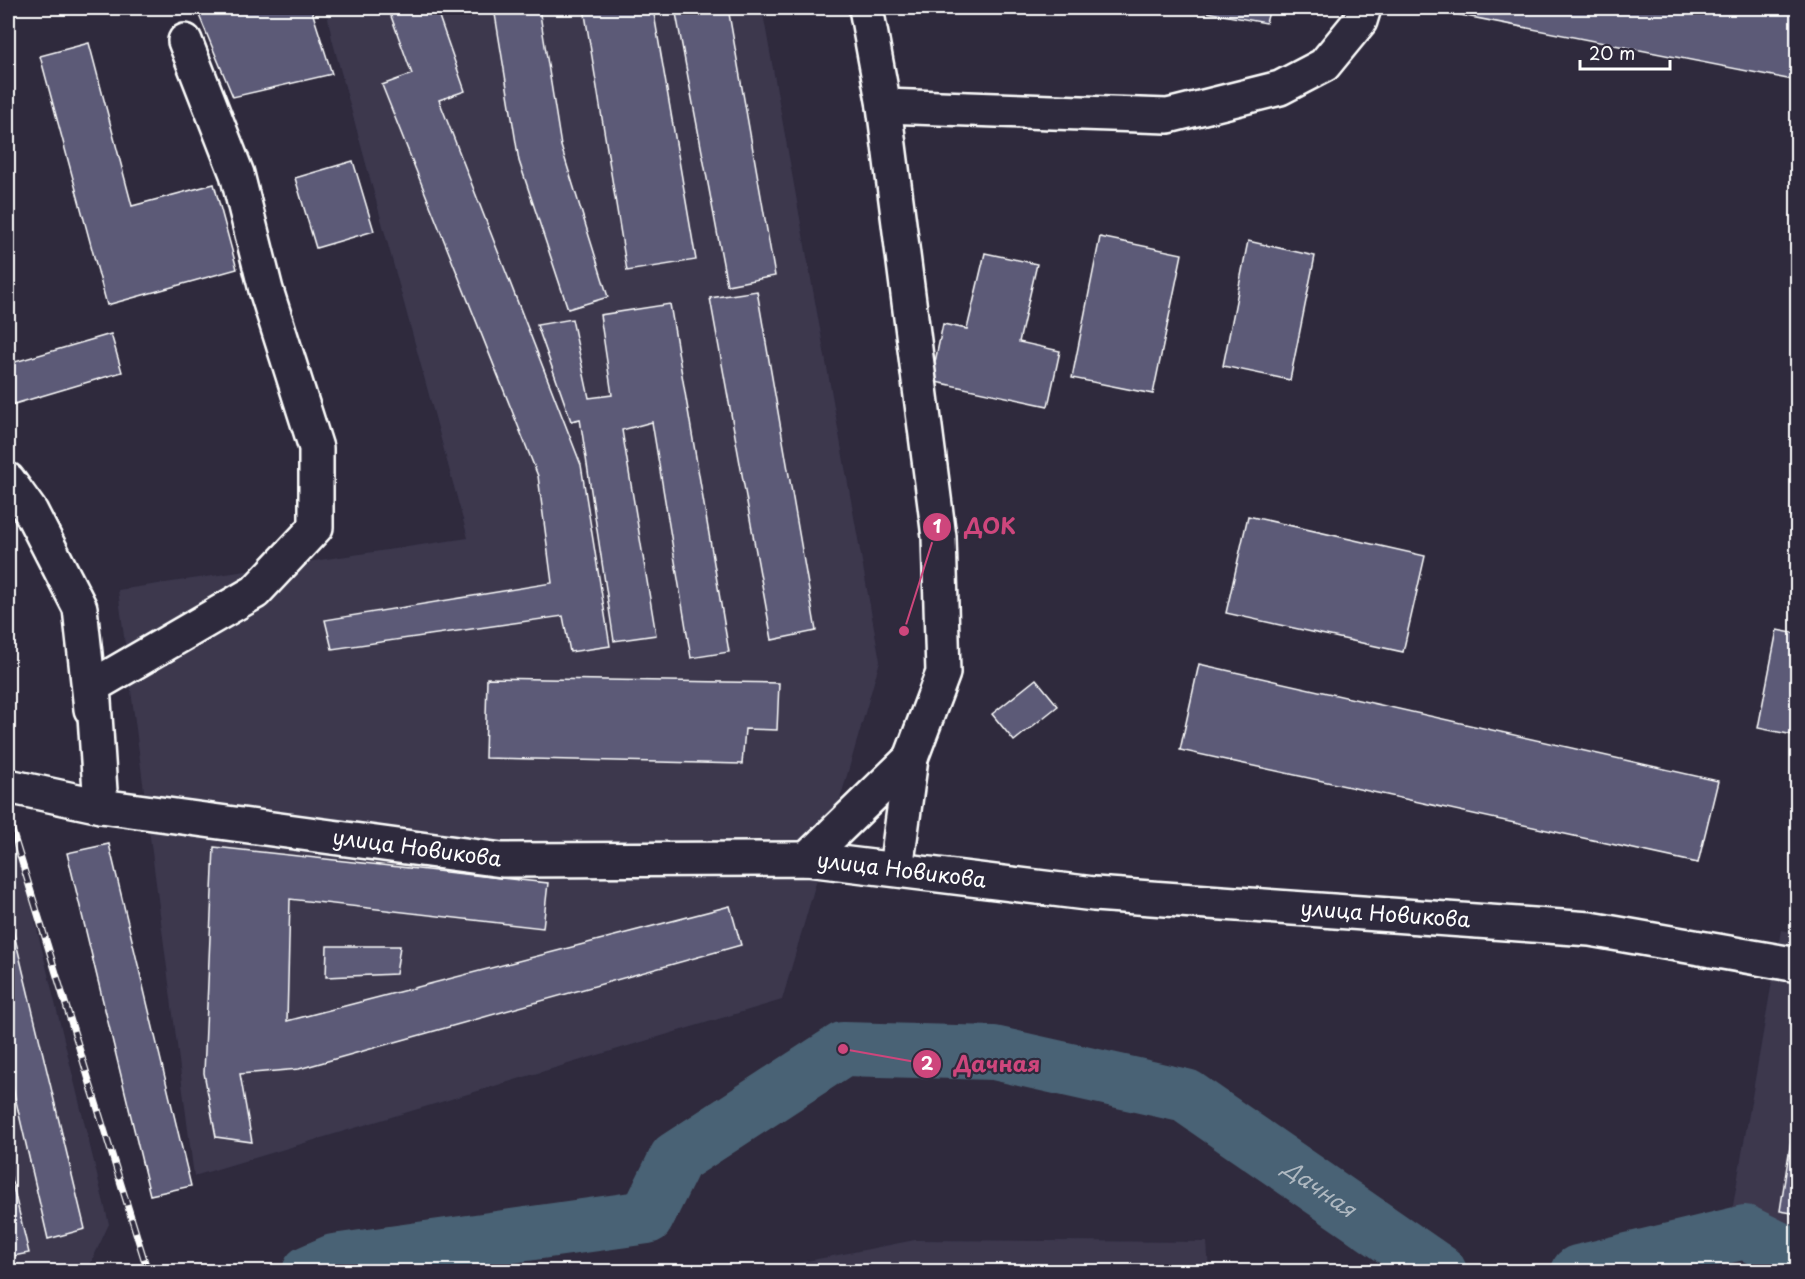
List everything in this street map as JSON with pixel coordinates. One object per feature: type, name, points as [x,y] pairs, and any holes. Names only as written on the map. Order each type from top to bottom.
[{"type":"street","points":[[866,8],[884,106],[939,537],[943,673],[911,758],[896,869]]},
{"type":"street","points":[[884,106],[1168,116],[1280,88],[1324,65],[1360,21],[1364,8]]},
{"type":"street","points":[[101,806],[93,686],[255,592],[316,527],[316,448],[266,290],[237,174],[185,41]]},
{"type":"street","points":[[8,480],[31,512],[80,608],[101,806]]},
{"type":"street","points":[[807,859],[911,758]]},
{"type":"street","name":"улица Новикова","points":[[8,786],[101,806],[502,860],[807,859],[1094,894],[1590,928],[1797,965]]},
{"type":"shaded area","points":[[326,8],[762,8],[880,661],[782,1000],[194,1176],[118,590],[468,538],[332,39]]},
{"type":"shaded area","points":[[16,843],[109,1224],[87,1271],[8,1271],[8,844]]},
{"type":"shaded area","points":[[1781,930],[1797,933],[1797,1236],[1731,1217]]},
{"type":"shaded area","points":[[915,1240],[1207,1242],[1209,1271],[756,1271]]},
{"type":"building","points":[[196,8],[311,8],[332,74],[233,97]]},
{"type":"building","points":[[388,8],[436,8],[465,91],[439,100],[581,465],[610,646],[570,652],[563,616],[332,649],[325,620],[552,583],[538,476],[382,85],[412,74]]},
{"type":"building","points":[[494,8],[539,8],[561,146],[608,297],[568,309],[519,161]]},
{"type":"building","points":[[584,8],[653,8],[696,260],[627,271]]},
{"type":"building","points":[[675,8],[728,8],[775,276],[727,285]]},
{"type":"building","points":[[1184,8],[1270,8],[1266,23]]},
{"type":"building","points":[[1425,8],[1798,8],[1798,81]]},
{"type":"building","points":[[89,43],[132,206],[214,184],[237,269],[107,305],[40,56]]},
{"type":"building","points":[[353,161],[374,231],[316,248],[295,178]]},
{"type":"building","points":[[1100,237],[1182,254],[1153,394],[1072,378]]},
{"type":"building","points":[[1248,241],[1315,256],[1290,380],[1223,366]]},
{"type":"building","points":[[985,253],[1037,264],[1019,342],[1060,351],[1048,406],[931,381],[943,324],[967,329]]},
{"type":"building","points":[[757,291],[816,631],[772,640],[710,298]]},
{"type":"building","points":[[670,304],[729,652],[691,658],[652,422],[622,430],[656,635],[614,641],[580,419],[571,421],[537,325],[572,319],[589,398],[612,395],[600,315]]},
{"type":"building","points":[[111,334],[122,372],[11,405],[8,393],[8,364]]},
{"type":"building","points":[[1248,516],[1425,556],[1403,652],[1226,613]]},
{"type":"building","points":[[1777,630],[1798,634],[1798,736],[1758,728]]},
{"type":"building","points":[[1199,664],[1718,781],[1698,863],[1180,750]]},
{"type":"building","points":[[487,678],[779,683],[777,730],[745,729],[742,764],[485,758]]},
{"type":"building","points":[[1036,679],[1058,706],[1014,741],[992,714]]},
{"type":"building","points":[[109,844],[191,1186],[150,1195],[67,853]]},
{"type":"building","points":[[214,847],[548,883],[543,928],[290,899],[287,1021],[730,906],[741,945],[299,1069],[240,1074],[252,1142],[216,1137],[204,1073]]},
{"type":"building","points":[[8,909],[85,1229],[48,1239],[8,1067]]},
{"type":"building","points":[[327,946],[400,946],[396,974],[326,977]]},
{"type":"building","points":[[1798,1095],[1798,1214],[1780,1211]]},
{"type":"building","points":[[8,1166],[29,1253],[8,1257]]},
{"type":"waterway","name":"Дачная","points":[[309,1272],[334,1261],[647,1217],[676,1158],[843,1049],[994,1053],[1186,1096],[1440,1272]]},
{"type":"waterway","name":"Дачная","points":[[1578,1272],[1745,1232],[1798,1258]]},
{"type":"railway","points":[[8,817],[148,1272]]},
{"type":"place","name":"ДОК","points":[[904,631]]},
{"type":"place","name":"Дачная","points":[[843,1049]]}]
